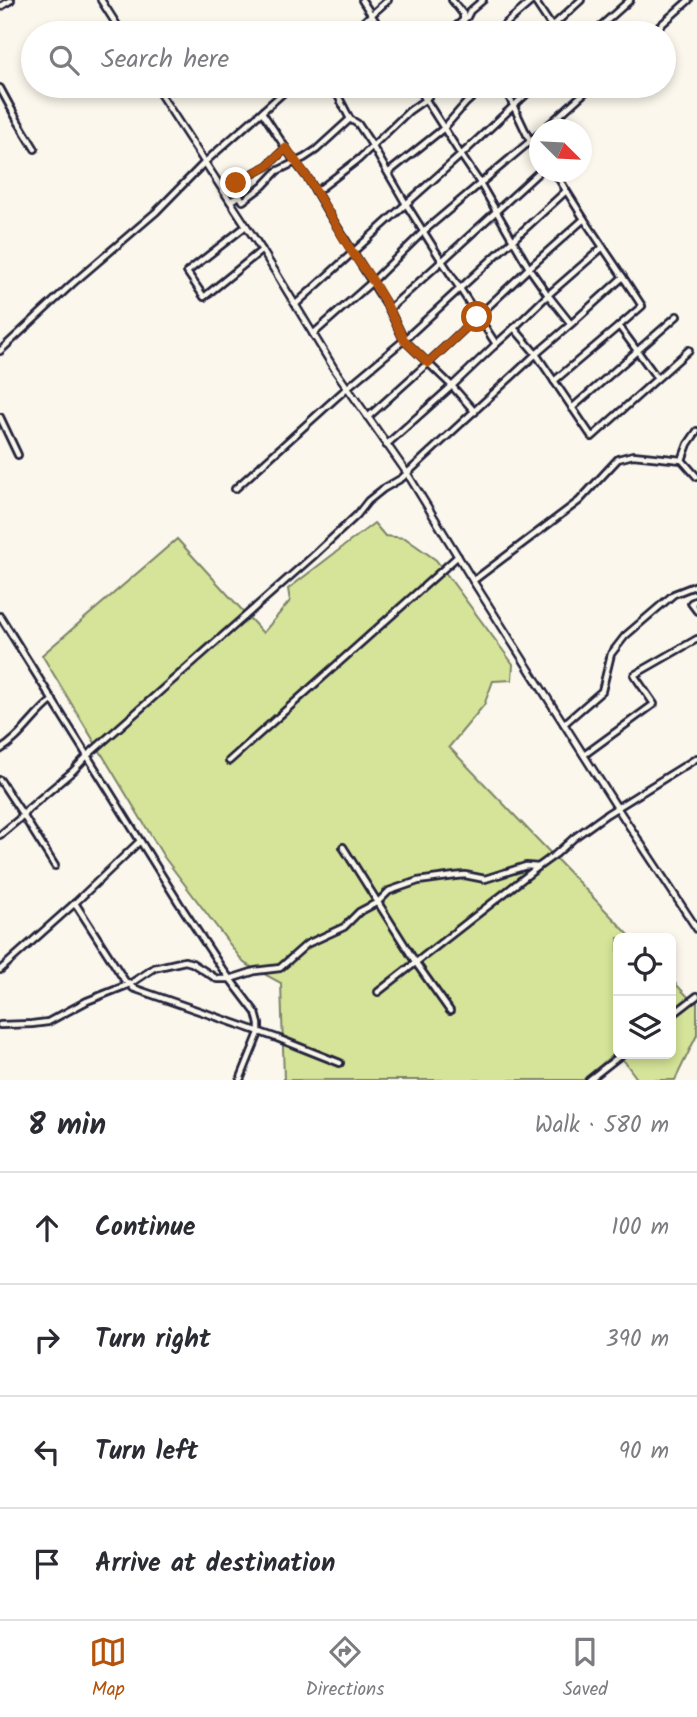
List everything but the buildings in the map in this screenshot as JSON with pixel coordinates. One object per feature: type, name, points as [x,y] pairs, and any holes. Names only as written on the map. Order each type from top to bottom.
[{"type":"street","points":[[0,7],[11,0]]},
{"type":"street","points":[[102,0],[115,21]]},
{"type":"street","points":[[362,0],[375,21]]},
{"type":"street","points":[[365,21],[388,0]]},
{"type":"street","points":[[453,0],[463,13],[463,20]]},
{"type":"street","points":[[463,20],[483,0]]},
{"type":"street","points":[[509,21],[534,0],[548,21]]},
{"type":"street","points":[[558,21],[581,0]]},
{"type":"street","points":[[617,0],[622,7]]},
{"type":"street","points":[[606,21],[630,0]]},
{"type":"street","points":[[666,21],[690,0]]},
{"type":"street","points":[[0,89],[35,149]]},
{"type":"street","points":[[163,98],[262,250],[335,370],[407,473],[473,581],[697,929]]},
{"type":"street","points":[[0,351],[72,284],[156,212],[205,162],[277,98]]},
{"type":"street","points":[[339,98],[350,119],[358,124],[373,146],[406,205],[496,344],[452,386]]},
{"type":"street","points":[[389,172],[444,128],[472,98]]},
{"type":"street","points":[[511,98],[529,139]]},
{"type":"street","points":[[296,304],[522,98]]},
{"type":"street","points":[[555,119],[578,98]]},
{"type":"street","points":[[316,192],[359,159],[426,99],[480,183],[529,268],[571,324]]},
{"type":"street","points":[[261,112],[373,281],[404,340],[475,412]]},
{"type":"street","points":[[286,148],[267,166],[236,183],[243,201],[264,187],[277,171],[316,150],[350,119]]},
{"type":"street","points":[[313,334],[424,231],[529,142]]},
{"type":"street","points":[[389,309],[529,181]]},
{"type":"street","points":[[554,381],[642,306],[559,182]]},
{"type":"street","points":[[235,489],[404,340],[566,191]]},
{"type":"street","points":[[230,201],[240,196]]},
{"type":"street","points":[[368,417],[584,219]]},
{"type":"street","points":[[246,226],[187,272],[204,297],[262,250]]},
{"type":"street","points":[[387,445],[603,247]]},
{"type":"street","points":[[0,835],[312,557],[368,501],[407,473],[623,277]]},
{"type":"street","points":[[572,408],[677,316]]},
{"type":"street","points":[[619,326],[657,378]]},
{"type":"street","points":[[514,328],[537,354],[592,437],[689,350]]},
{"type":"street","points":[[0,417],[18,455]]},
{"type":"street","points":[[682,460],[688,443],[697,431]]},
{"type":"street","points":[[473,581],[579,501],[618,459],[633,455],[682,460],[697,477]]},
{"type":"street","points":[[229,761],[458,556]]},
{"type":"street","points":[[564,724],[602,691],[611,654],[625,636],[674,594],[697,585]]},
{"type":"street","points":[[697,600],[691,603],[697,611]]},
{"type":"street","points":[[0,616],[178,903],[256,1013],[259,1033],[240,1080]]},
{"type":"street","points":[[584,755],[654,704],[634,675],[697,639]]},
{"type":"street","points":[[0,750],[53,700]]},
{"type":"street","points":[[378,992],[575,837],[697,758]]},
{"type":"street","points":[[0,780],[55,866]]},
{"type":"street","points":[[0,970],[140,841]]},
{"type":"street","points":[[343,847],[450,1012]]},
{"type":"street","points":[[0,1025],[48,1022],[87,1001],[130,984],[154,968],[185,961],[217,979],[230,979],[255,971],[280,968],[307,944],[344,927],[359,912],[378,902],[389,891],[418,881],[455,876],[485,879],[526,866],[538,867]]},
{"type":"street","points":[[75,903],[125,981],[134,988],[340,1063]]},
{"type":"street","points":[[676,1012],[697,996]]},
{"type":"street","points":[[589,1080],[615,1059]]},
{"type":"green space","points":[[374,523],[385,536],[405,538],[436,560],[513,664],[512,680],[493,681],[484,705],[449,747],[627,933],[613,933],[613,1054],[583,1080],[284,1080],[281,983],[244,963],[164,857],[42,655],[177,539],[263,633],[290,601],[288,589]]},
{"type":"green space","points":[[676,984],[690,999],[697,994],[697,1035],[675,1080],[638,1080],[623,1059],[676,1059]]},
{"type":"route","points":[[236,183],[267,166],[286,148],[373,281],[404,340],[428,363],[477,317]]}]
